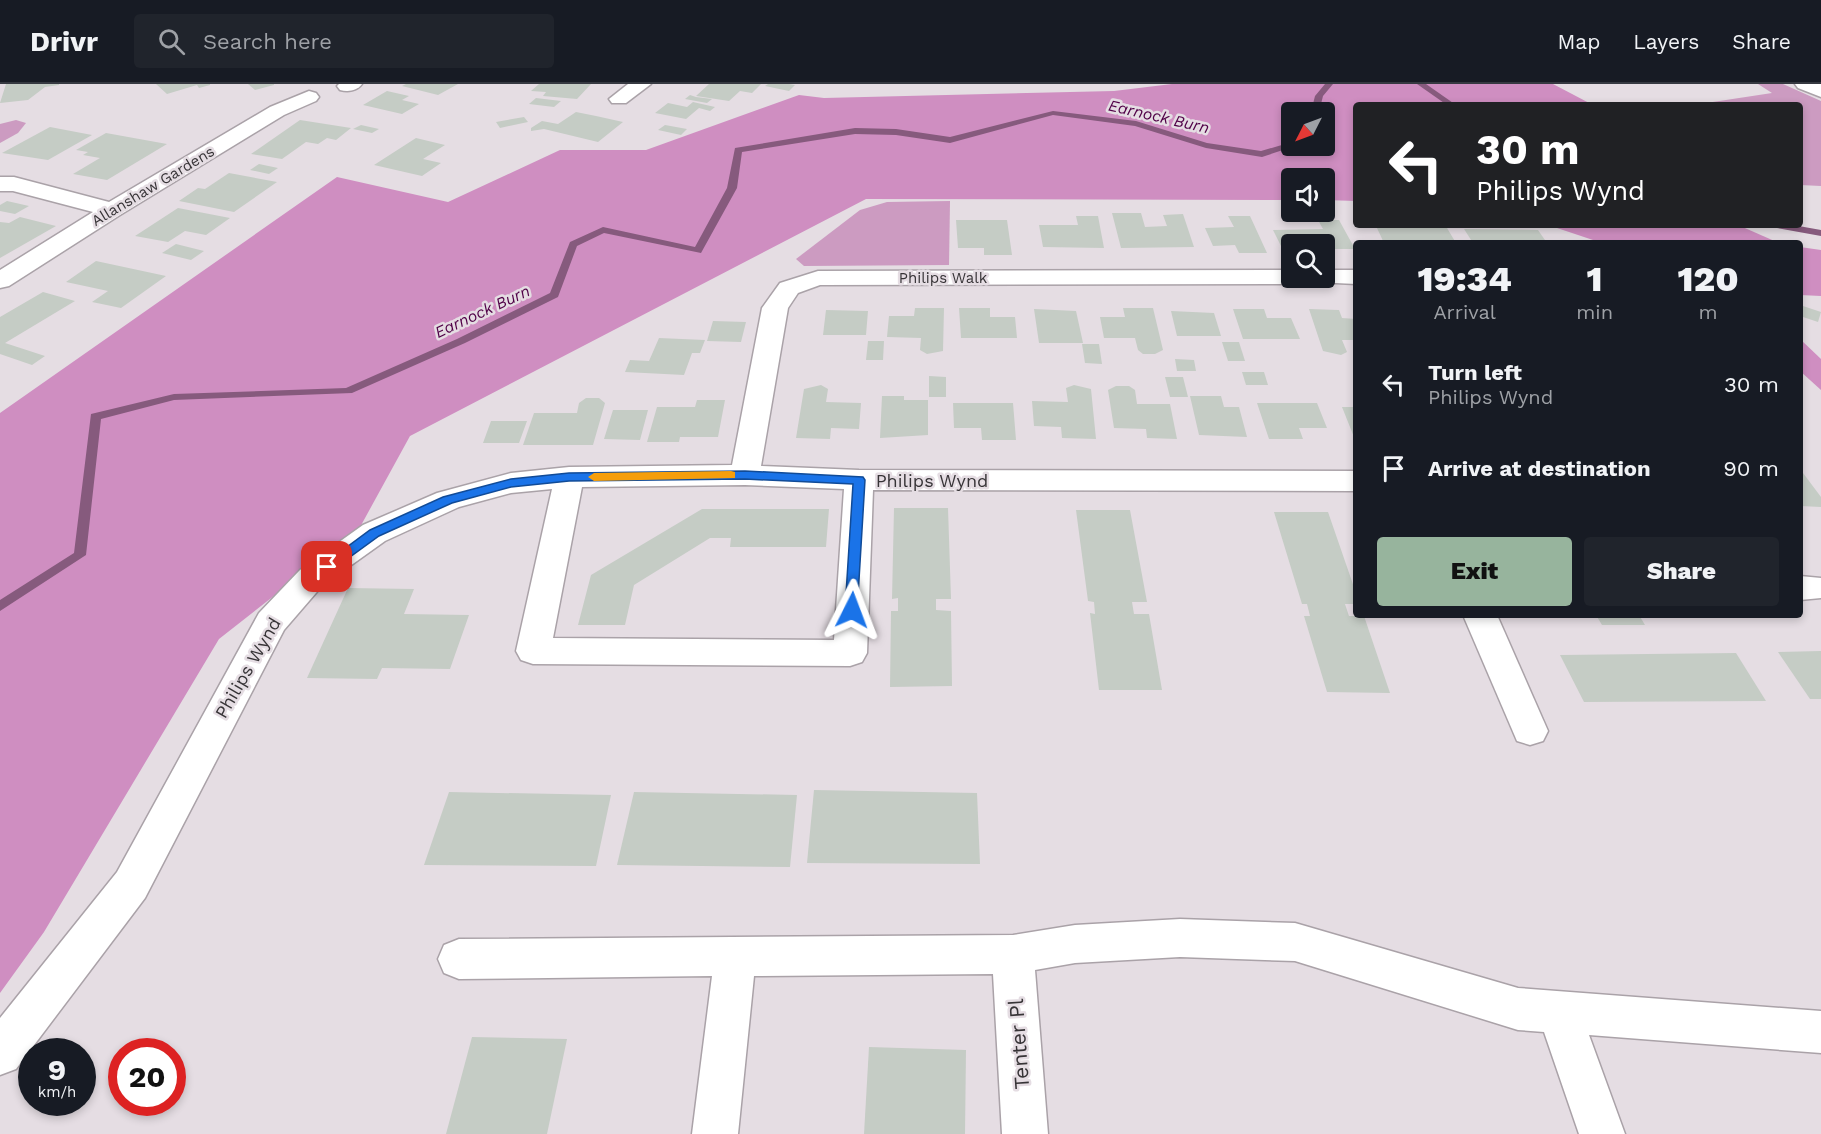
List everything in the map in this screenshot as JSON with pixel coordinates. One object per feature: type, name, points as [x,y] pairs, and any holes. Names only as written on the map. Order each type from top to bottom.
[{"type":"street","points":[[618,99],[641,84]]},
{"type":"street","points":[[1805,84],[1821,91]]},
{"type":"street","name":"Allanshaw Gardens","points":[[0,281],[112,210],[277,111],[309,97]]},
{"type":"street","points":[[0,184],[14,184],[112,210]]},
{"type":"street","name":"Philips Walk","points":[[745,475],[775,308],[789,288],[818,278],[1281,277]]},
{"type":"street","points":[[1335,277],[1353,277]]},
{"type":"street","name":"Philips Wynd","points":[[0,1053],[131,885],[271,622],[311,578],[374,533],[448,500],[511,483],[569,477],[745,475],[859,480],[1353,481]]},
{"type":"street","points":[[569,477],[533,651],[850,653],[859,480]]},
{"type":"street","points":[[1481,618],[1530,731]]},
{"type":"street","points":[[459,959],[1013,954],[1075,944],[1180,938],[1295,942],[1518,1009],[1821,1032]]},
{"type":"street","name":"Tenter Pl","points":[[1013,954],[1025,1134]]},
{"type":"street","points":[[715,1134],[735,957]]},
{"type":"street","points":[[1559,1013],[1602,1134]]},
{"type":"shaded area","points":[[1172,84],[1553,84],[1587,102],[1353,102],[1353,201],[1335,200],[1335,168],[1281,168],[1281,200],[866,199],[410,436],[359,529],[219,639],[44,932],[0,993],[0,413],[337,177],[448,202],[560,150],[646,150],[799,95],[824,98],[1114,91]]},
{"type":"shaded area","points":[[1758,84],[1783,84],[1821,101],[1821,186],[1803,185],[1803,102],[1713,102],[1772,93]]},
{"type":"shaded area","points":[[16,120],[26,123],[18,133],[0,143],[0,124]]},
{"type":"shaded area","points":[[950,201],[949,265],[804,266],[796,259],[860,210],[887,202]]},
{"type":"shaded area","points":[[1557,228],[1745,228],[1772,240],[1593,240]]},
{"type":"shaded area","points":[[1803,247],[1821,250],[1821,296],[1803,295]]},
{"type":"shaded area","points":[[1803,342],[1821,359],[1821,390],[1803,374]]},
{"type":"building","points":[[6,84],[59,85],[45,87],[28,100],[0,103]]},
{"type":"building","points":[[156,84],[210,85],[199,88],[197,85],[167,94]]},
{"type":"building","points":[[248,84],[274,84],[274,85],[255,90]]},
{"type":"building","points":[[406,84],[458,84],[438,95],[402,86]]},
{"type":"building","points":[[539,84],[591,84],[577,99],[543,96],[546,92],[531,91]]},
{"type":"building","points":[[709,84],[761,84],[752,93],[740,91],[729,101],[696,96]]},
{"type":"building","points":[[768,84],[795,85],[789,91],[765,86]]},
{"type":"building","points":[[387,91],[409,96],[402,100],[419,104],[402,114],[363,105]]},
{"type":"building","points":[[690,95],[712,99],[707,103],[685,99]]},
{"type":"building","points":[[536,98],[561,101],[554,107],[529,104]]},
{"type":"building","points":[[693,102],[715,107],[710,111],[699,108],[686,119],[655,113],[668,103],[687,107]]},
{"type":"building","points":[[576,112],[623,122],[598,142],[544,129],[531,131],[531,128],[542,121],[558,124]]},
{"type":"building","points":[[524,117],[528,122],[500,128],[496,122]]},
{"type":"building","points":[[300,120],[351,128],[336,140],[327,138],[318,144],[306,142],[282,159],[251,154]]},
{"type":"building","points":[[361,125],[379,129],[372,133],[353,129]]},
{"type":"building","points":[[665,125],[687,129],[681,135],[658,130]]},
{"type":"building","points":[[50,127],[92,135],[48,160],[2,153]]},
{"type":"building","points":[[106,133],[167,144],[107,180],[73,174],[100,158],[83,155],[88,152],[76,150]]},
{"type":"building","points":[[416,138],[445,145],[423,159],[441,163],[422,176],[374,165]]},
{"type":"building","points":[[259,164],[278,168],[269,174],[250,170]]},
{"type":"building","points":[[229,173],[277,182],[234,212],[179,201],[198,188],[205,189]]},
{"type":"building","points":[[7,201],[29,206],[15,214],[0,211],[0,205]]},
{"type":"building","points":[[178,208],[230,218],[206,235],[185,231],[168,242],[135,236]]},
{"type":"building","points":[[1112,213],[1141,213],[1145,227],[1167,226],[1163,215],[1183,214],[1194,247],[1121,248]]},
{"type":"building","points":[[1076,216],[1098,216],[1104,248],[1043,247],[1039,225],[1078,225]]},
{"type":"building","points":[[1228,216],[1250,216],[1267,253],[1239,253],[1235,245],[1213,246],[1205,228],[1234,227]]},
{"type":"building","points":[[20,217],[56,226],[0,258],[0,222],[9,223]]},
{"type":"building","points":[[956,220],[1007,220],[1012,255],[984,255],[984,248],[958,248]]},
{"type":"building","points":[[1339,220],[1353,249],[1335,249],[1335,234],[1281,234],[1281,246],[1273,230],[1323,229],[1319,222]]},
{"type":"building","points":[[1377,228],[1447,228],[1454,240],[1383,240]]},
{"type":"building","points":[[1464,229],[1538,230],[1545,240],[1471,240]]},
{"type":"building","points":[[176,244],[204,251],[191,260],[162,253]]},
{"type":"building","points":[[96,261],[166,276],[121,308],[92,302],[108,291],[66,282]]},
{"type":"building","points":[[43,292],[75,301],[5,343],[45,356],[32,365],[0,354],[0,317]]},
{"type":"building","points":[[1803,306],[1821,312],[1818,322],[1803,317]]},
{"type":"building","points":[[915,308],[944,308],[943,351],[927,354],[920,350],[921,338],[887,337],[889,316],[914,316]]},
{"type":"building","points":[[959,308],[990,308],[990,317],[1015,317],[1017,338],[961,338]]},
{"type":"building","points":[[1123,308],[1153,308],[1163,350],[1155,354],[1143,354],[1138,350],[1135,338],[1104,338],[1100,317],[1125,317]]},
{"type":"building","points":[[1034,309],[1076,311],[1083,343],[1039,343]]},
{"type":"building","points":[[1233,309],[1264,309],[1267,318],[1291,318],[1300,339],[1243,339]]},
{"type":"building","points":[[1309,309],[1339,310],[1342,318],[1353,319],[1353,340],[1342,340],[1347,352],[1341,355],[1323,351]]},
{"type":"building","points":[[826,310],[868,311],[866,335],[823,335]]},
{"type":"building","points":[[1171,311],[1214,313],[1221,336],[1177,336]]},
{"type":"building","points":[[713,321],[746,322],[741,342],[707,341]]},
{"type":"building","points":[[659,338],[705,340],[700,353],[692,353],[684,375],[625,372],[630,360],[649,361]]},
{"type":"building","points":[[868,341],[884,341],[883,360],[866,360]]},
{"type":"building","points":[[1222,342],[1239,342],[1245,361],[1228,361]]},
{"type":"building","points":[[1082,344],[1099,344],[1102,364],[1085,363]]},
{"type":"building","points":[[1175,359],[1194,360],[1196,371],[1177,371]]},
{"type":"building","points":[[1242,372],[1264,372],[1268,385],[1246,385]]},
{"type":"building","points":[[929,376],[946,377],[946,397],[929,397]]},
{"type":"building","points":[[1165,377],[1183,377],[1188,397],[1170,397]]},
{"type":"building","points":[[821,385],[828,389],[826,402],[861,403],[859,429],[831,428],[830,439],[796,438],[804,389]]},
{"type":"building","points":[[1074,385],[1091,389],[1096,439],[1062,438],[1061,427],[1034,426],[1032,401],[1068,402],[1066,388]]},
{"type":"building","points":[[1116,386],[1129,386],[1135,390],[1137,404],[1170,404],[1177,439],[1147,438],[1146,429],[1114,428],[1108,390]]},
{"type":"building","points":[[882,396],[904,396],[904,400],[928,400],[928,435],[880,438]]},
{"type":"building","points":[[1190,396],[1221,396],[1224,407],[1239,407],[1247,437],[1199,435]]},
{"type":"building","points":[[586,398],[599,398],[605,403],[593,445],[523,445],[534,413],[577,413],[579,403]]},
{"type":"building","points":[[697,400],[725,400],[718,437],[680,437],[679,442],[647,442],[657,407],[695,407]]},
{"type":"building","points":[[953,403],[1013,403],[1016,440],[982,440],[981,428],[954,428]]},
{"type":"building","points":[[1257,403],[1317,403],[1327,428],[1299,428],[1303,439],[1269,439]]},
{"type":"building","points":[[1342,407],[1353,407],[1353,434]]},
{"type":"building","points":[[613,410],[648,410],[640,440],[604,439]]},
{"type":"building","points":[[491,421],[527,421],[519,443],[483,443]]},
{"type":"building","points":[[1803,473],[1821,497],[1821,507],[1803,506]]},
{"type":"building","points":[[894,508],[948,508],[951,599],[936,599],[936,610],[951,611],[952,686],[890,687],[891,611],[898,611],[898,598],[892,599]]},
{"type":"building","points":[[702,509],[829,509],[826,547],[730,547],[731,538],[710,538],[634,585],[625,625],[578,625],[591,575]]},
{"type":"building","points":[[1076,510],[1130,510],[1147,602],[1132,602],[1134,614],[1149,614],[1162,690],[1099,690],[1090,613],[1095,614],[1094,602],[1088,601]]},
{"type":"building","points":[[1274,512],[1328,512],[1353,584],[1353,604],[1345,604],[1349,616],[1365,618],[1390,693],[1327,692],[1304,616],[1310,616],[1307,604],[1302,604]]},
{"type":"building","points":[[348,588],[414,589],[404,614],[469,615],[450,669],[382,668],[377,679],[307,678]]},
{"type":"building","points":[[1598,618],[1641,618],[1645,625],[1602,625]]},
{"type":"building","points":[[1821,651],[1821,699],[1810,699],[1778,652]]},
{"type":"building","points":[[1736,653],[1766,701],[1584,702],[1560,655]]},
{"type":"building","points":[[814,790],[977,793],[980,864],[807,863]]},
{"type":"building","points":[[449,792],[611,795],[596,866],[424,865]]},
{"type":"building","points":[[634,792],[797,795],[790,867],[617,865]]},
{"type":"building","points":[[472,1037],[567,1039],[547,1134],[446,1134]]},
{"type":"building","points":[[869,1047],[966,1050],[965,1134],[864,1134]]},
{"type":"waterway","name":"Earnock Burn","points":[[1318,102],[1319,96],[1329,84]]},
{"type":"waterway","name":"Earnock Burn","points":[[1421,84],[1448,102]]},
{"type":"waterway","name":"Earnock Burn","points":[[0,606],[80,555],[95,417],[174,397],[348,391],[461,341],[554,295],[573,244],[603,230],[698,251],[732,188],[738,150],[855,131],[896,132],[950,140],[1053,113],[1136,124],[1206,145],[1262,154],[1281,148]]},
{"type":"waterway","name":"Earnock Burn","points":[[1794,228],[1821,233]]},
{"type":"slow traffic","points":[[594,477],[731,475]]},
{"type":"route","points":[[327,567],[374,533],[448,500],[511,483],[569,477],[745,475],[859,480],[852,610]]}]
